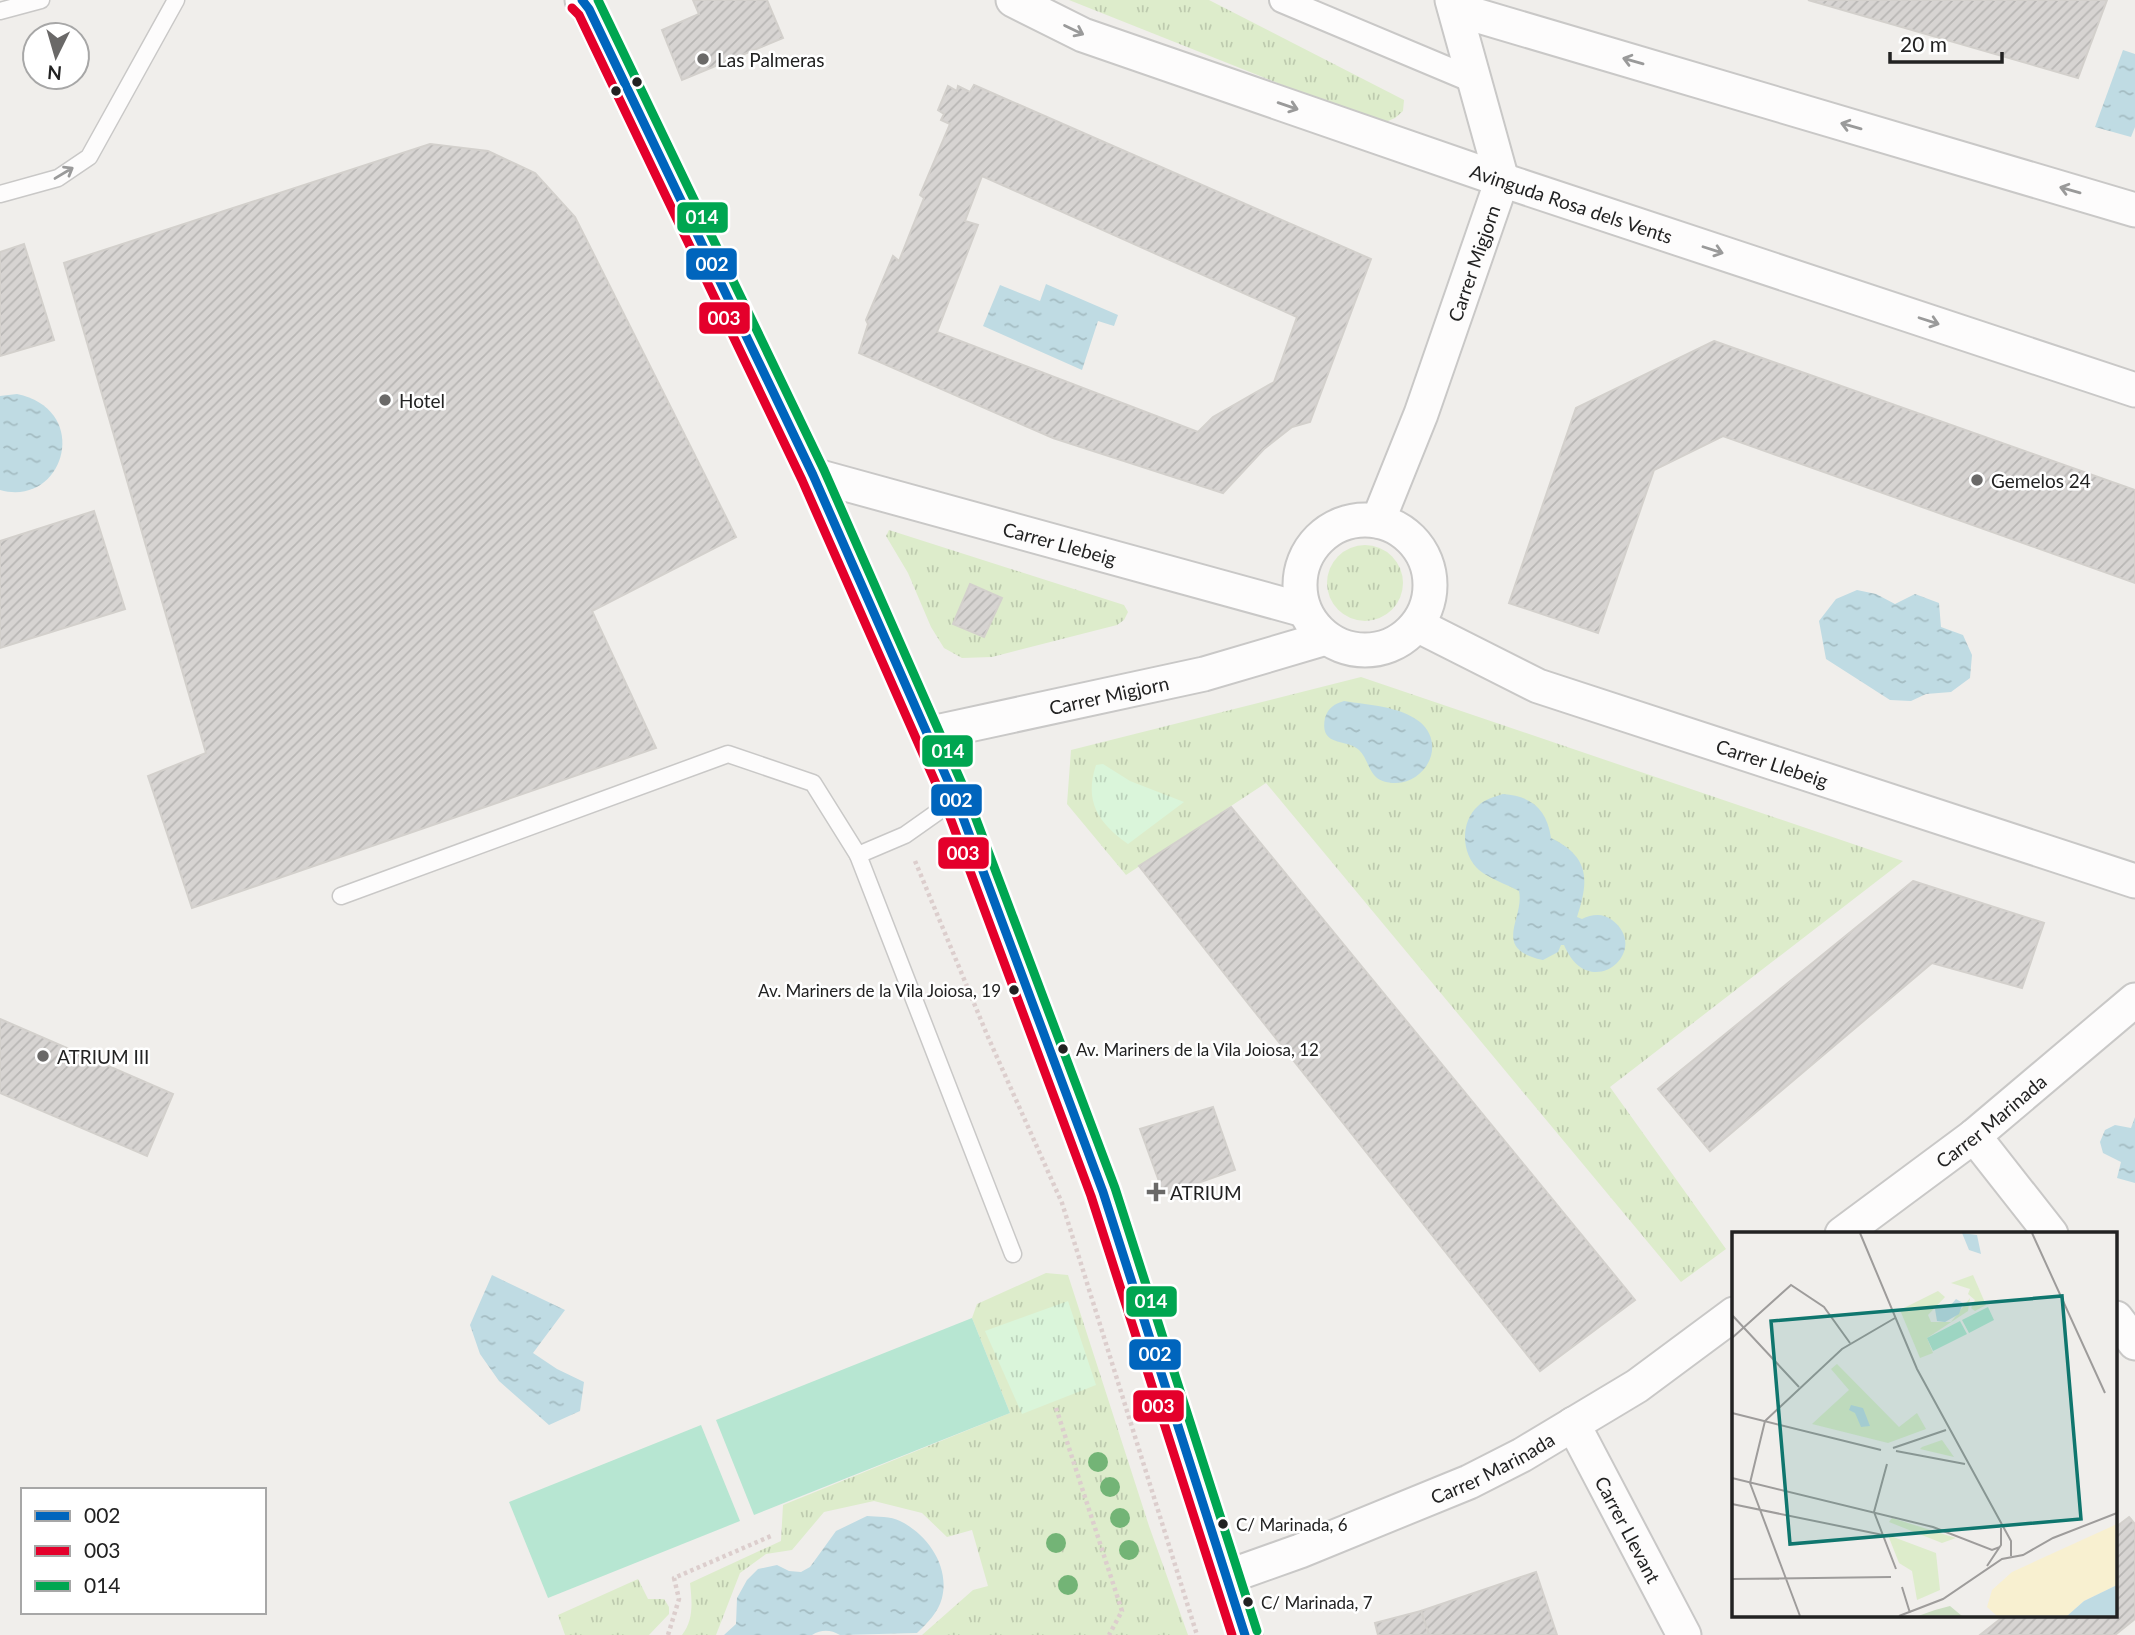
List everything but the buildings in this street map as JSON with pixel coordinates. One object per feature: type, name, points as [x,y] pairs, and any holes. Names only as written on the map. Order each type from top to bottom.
[{"type":"street","name":"Avinguda Rosa dels Vents","points":[[1013,0],[1083,34],[1502,180],[2135,390]]},
{"type":"street","points":[[1282,0],[1475,81]]},
{"type":"street","points":[[587,3],[813,475],[956,799],[1104,1192],[1245,1635]]},
{"type":"street","name":"Carrer Migjorn","points":[[1378,521],[1421,414],[1502,180],[1454,4]]},
{"type":"street","points":[[1454,4],[2135,210]]},
{"type":"street","name":"Carrer Llebeig","points":[[813,475],[1304,610]]},
{"type":"street","points":[[1357,520],[1378,521],[1398,529],[1415,543],[1426,562],[1430,583],[1427,605],[1417,625],[1384,648],[1364,651],[1344,647],[1326,638],[1313,625],[1304,610],[1299,591],[1301,570],[1308,552],[1321,536],[1338,525],[1357,520]]},
{"type":"street","name":"Carrer Llebeig","points":[[1417,625],[1538,686],[2135,881]]},
{"type":"street","name":"Carrer Migjorn","points":[[927,734],[1204,674],[1326,638]]},
{"type":"street","name":"Carrer Marinada","points":[[1845,1232],[1974,1136],[2135,1000]]},
{"type":"street","points":[[1974,1136],[2049,1232]]},
{"type":"street","name":"Carrer Marinada","points":[[1227,1577],[1300,1551],[1469,1482],[1637,1386],[1732,1315]]},
{"type":"street","points":[[2118,1321],[2135,1343]]},
{"type":"street","name":"Carrer Llevant","points":[[1573,1424],[1684,1635]]},
{"type":"lane","points":[[0,11],[41,0]]},
{"type":"lane","points":[[0,194],[58,178],[89,157],[176,0]]},
{"type":"lane","points":[[341,896],[728,754],[813,783],[858,856],[1013,1254]]},
{"type":"lane","points":[[858,856],[905,835],[956,799]]},
{"type":"path","points":[[905,835],[988,1037],[1062,1203],[1197,1635]]},
{"type":"path","points":[[1056,1408],[1122,1611],[1109,1635]]},
{"type":"path","points":[[668,1635],[678,1599],[674,1578],[771,1536]]},
{"type":"green space","points":[[1069,0],[1209,0],[1404,100],[1403,111],[1381,124]]},
{"type":"green space","points":[[889,530],[1124,605],[1128,612],[1124,620],[1117,625],[992,657],[962,658],[944,648],[931,627],[908,573],[886,536]]},
{"type":"green space","points":[[1358,545],[1372,545],[1386,551],[1397,562],[1403,583],[1400,598],[1392,610],[1372,621],[1358,621],[1344,615],[1333,604],[1327,590],[1327,576],[1333,562],[1344,551]]},
{"type":"green space","points":[[1361,677],[1903,861],[1610,1087],[1726,1249],[1681,1282],[1266,783],[1126,875],[1067,804],[1071,750]]},
{"type":"green space","points":[[1103,764],[1130,781],[1184,802],[1128,844],[1109,828],[1096,810],[1092,790],[1093,778],[1096,765]]},
{"type":"green space","points":[[1046,1273],[1068,1275],[1149,1526],[1188,1635],[922,1635],[973,1590],[988,1586],[972,1530],[947,1537],[922,1513],[874,1501],[824,1512],[792,1550],[766,1554],[740,1573],[716,1635],[682,1635],[690,1617],[690,1583],[781,1541],[783,1505],[1010,1413],[972,1318],[977,1304]]},
{"type":"green space","points":[[1068,1301],[1096,1385],[1022,1414],[985,1331]]},
{"type":"green space","points":[[972,1318],[1010,1413],[754,1515],[716,1420]]},
{"type":"green space","points":[[701,1425],[740,1521],[548,1598],[509,1502]]},
{"type":"green space","points":[[638,1579],[648,1599],[664,1599],[669,1607],[669,1614],[649,1635],[565,1635],[558,1615]]},
{"type":"water","points":[[2123,50],[2135,54],[2135,127],[2131,137],[2095,127]]},
{"type":"water","points":[[1046,284],[1118,315],[1114,326],[1098,321],[1082,370],[983,326],[1000,285],[1040,301]]},
{"type":"water","points":[[17,394],[41,403],[55,418],[62,436],[61,455],[54,472],[40,485],[22,492],[0,490],[0,396]]},
{"type":"water","points":[[1857,590],[1876,594],[1895,604],[1915,594],[1939,603],[1941,627],[1963,635],[1972,655],[1970,678],[1951,692],[1926,694],[1911,701],[1890,700],[1826,659],[1819,621],[1836,599]]},
{"type":"water","points":[[1344,701],[1393,709],[1420,722],[1432,741],[1432,751],[1424,769],[1407,781],[1396,783],[1380,780],[1359,750],[1330,738],[1324,727],[1326,715],[1332,707]]},
{"type":"water","points":[[1503,794],[1522,798],[1536,806],[1546,819],[1551,838],[1564,845],[1580,862],[1584,881],[1577,917],[1582,919],[1594,915],[1605,916],[1623,932],[1625,945],[1621,957],[1613,967],[1601,972],[1588,971],[1575,962],[1564,945],[1561,945],[1558,952],[1543,960],[1518,949],[1513,932],[1520,902],[1519,891],[1479,870],[1469,856],[1465,838],[1468,820],[1478,806]]},
{"type":"water","points":[[2135,1117],[2135,1183],[2117,1178],[2121,1162],[2103,1153],[2100,1142],[2105,1130],[2115,1125],[2131,1128]]},
{"type":"water","points":[[492,1275],[565,1310],[533,1353],[584,1382],[580,1411],[549,1425],[499,1381],[480,1354],[470,1325]]},
{"type":"water","points":[[867,1516],[892,1518],[910,1527],[927,1543],[939,1563],[943,1574],[942,1598],[935,1613],[917,1633],[840,1635],[826,1631],[812,1635],[724,1635],[736,1624],[737,1598],[747,1580],[758,1569],[777,1565],[789,1571],[801,1572],[810,1567],[836,1531]]},
{"type":"transit line","name":"002","points":[[582,0],[589,9],[813,475],[956,799],[1103,1192],[1245,1635]]},
{"type":"transit line","name":"014","points":[[598,0],[824,470],[967,795],[1115,1188],[1257,1631]]},
{"type":"transit line","name":"003","points":[[572,8],[579,15],[802,480],[945,804],[1091,1196],[1232,1635]]},
{"type":"place","name":"Las Palmeras","points":[[703,59]]},
{"type":"place","name":"Hotel","points":[[385,400]]},
{"type":"place","name":"Gemelos 24","points":[[1977,480]]},
{"type":"place","name":"Av. Mariners de la Vila Joiosa, 19","points":[[1014,990]]},
{"type":"place","name":"Av. Mariners de la Vila Joiosa, 12","points":[[1063,1049]]},
{"type":"place","name":"ATRIUM III","points":[[43,1056]]},
{"type":"place","name":"ATRIUM","points":[[1156,1192]]},
{"type":"place","name":"C/ Marinada, 6","points":[[1223,1524]]},
{"type":"place","name":"C/ Marinada, 7","points":[[1248,1602]]}]
